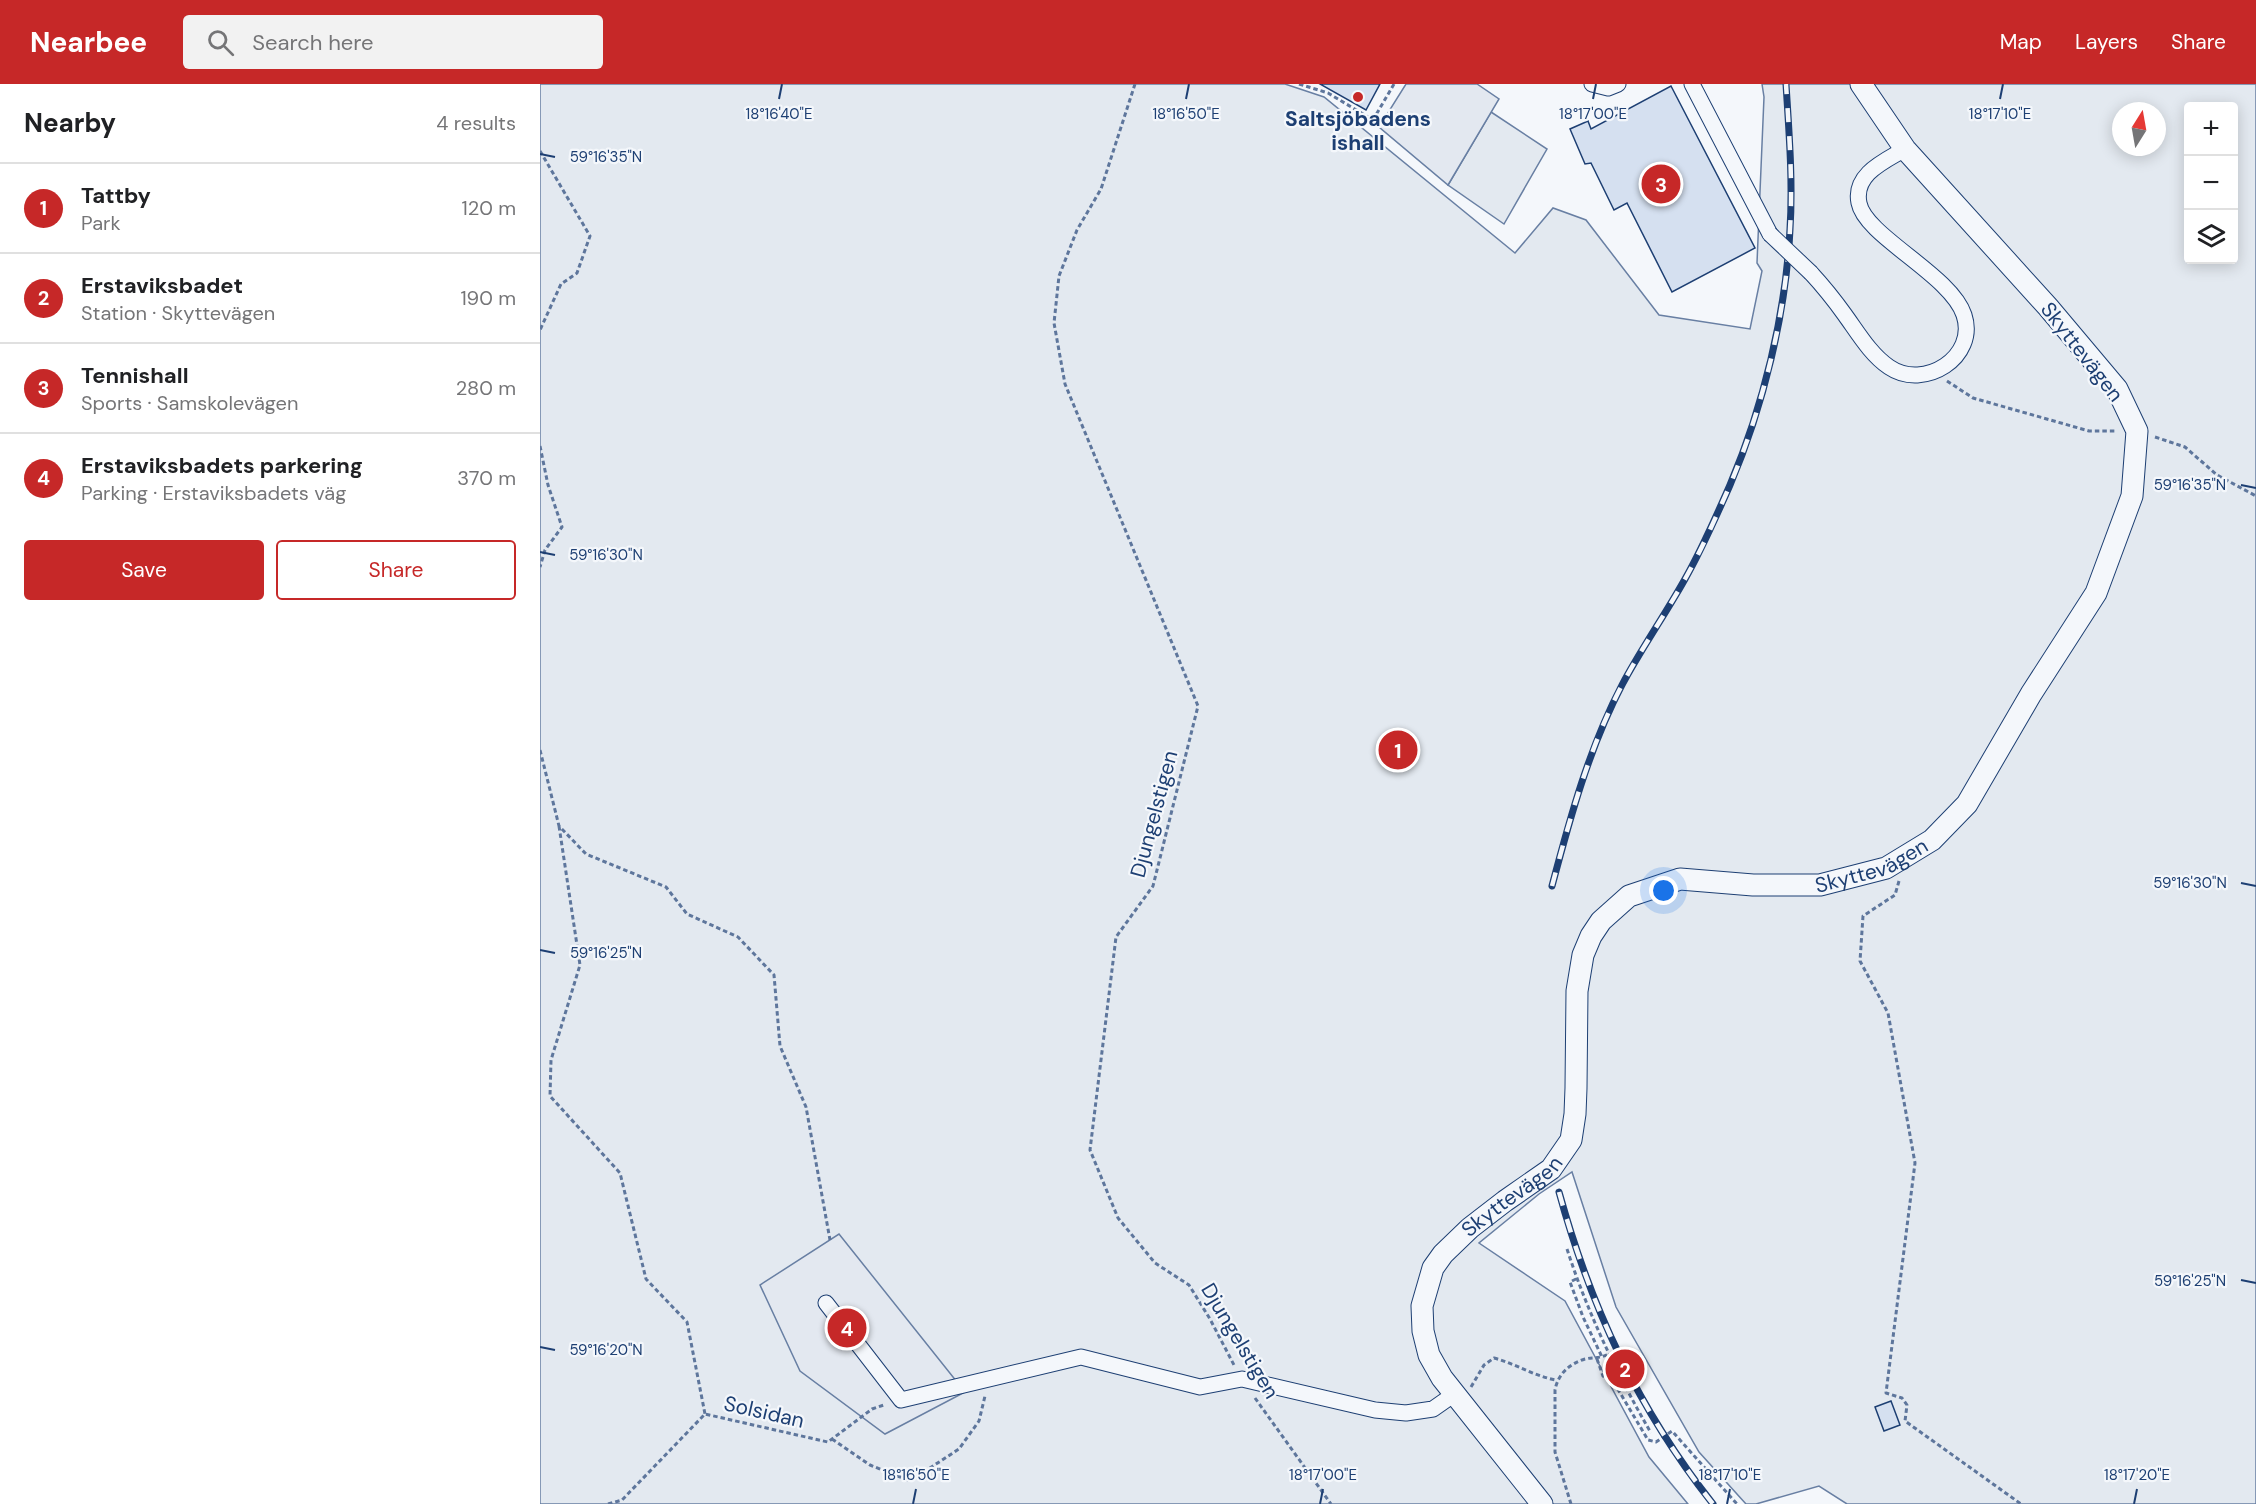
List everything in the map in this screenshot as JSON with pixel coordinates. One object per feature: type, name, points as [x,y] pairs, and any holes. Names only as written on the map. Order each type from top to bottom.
[{"type":"street","points":[[1592,84],[1608,88],[1618,84]]},
{"type":"street","points":[[1692,84],[1770,234],[1811,273],[1859,336],[1888,367],[1899,373],[1910,374],[1940,371],[1961,350],[1965,333],[1964,315],[1947,290],[1863,215],[1858,201],[1860,187],[1872,168],[1905,149]]},
{"type":"street","name":"Skyttevägen","points":[[1542,1504],[1429,1355],[1423,1331],[1422,1306],[1433,1269],[1443,1254],[1479,1221],[1551,1169],[1571,1140],[1576,1097],[1576,991],[1583,955],[1591,936],[1601,921],[1629,896],[1680,879],[1753,885],[1820,885],[1886,868],[1932,840],[1967,804],[2031,694],[2096,593],[2132,496],[2137,431],[2117,389],[2048,307],[1905,149],[1861,84]]},
{"type":"street","points":[[826,1303],[901,1400],[1081,1358],[1200,1387],[1242,1379],[1375,1410],[1406,1413],[1433,1409],[1461,1395]]},
{"type":"path","name":"Djungelstigen","points":[[1135,84],[1101,189],[1077,230],[1059,276],[1054,323],[1065,384],[1198,706],[1152,885],[1116,937],[1090,1150],[1118,1218],[1155,1263],[1189,1285],[1242,1379],[1331,1504]]},
{"type":"path","points":[[1299,84],[1328,93],[1373,120],[1394,84]]},
{"type":"path","points":[[540,151],[590,236],[577,273],[561,284],[540,330]]},
{"type":"path","points":[[1934,372],[1973,398],[2089,431],[2137,431],[2185,447],[2217,475],[2256,496]]},
{"type":"path","points":[[540,446],[548,485],[562,527],[545,550],[540,567]]},
{"type":"path","points":[[540,750],[559,826],[580,965],[551,1060],[550,1096],[620,1173],[646,1279],[687,1322],[705,1414]]},
{"type":"path","points":[[559,826],[586,854],[666,887],[687,914],[738,937],[774,975],[780,1046],[806,1107],[830,1240]]},
{"type":"path","points":[[1906,856],[1895,895],[1863,916],[1860,961],[1888,1013],[1915,1163],[1886,1393],[1902,1398],[1907,1405],[1905,1421],[2021,1504]]},
{"type":"path","points":[[1567,1249],[1577,1279],[1609,1354],[1651,1432]]},
{"type":"path","points":[[1577,1279],[1570,1282],[1602,1357]]},
{"type":"path","points":[[1571,1504],[1556,1452],[1555,1390],[1557,1380],[1564,1370],[1586,1359],[1597,1359],[1609,1354]]},
{"type":"path","points":[[1461,1395],[1484,1365],[1494,1358],[1508,1362],[1538,1377],[1557,1380]]},
{"type":"path","points":[[1597,1359],[1603,1376],[1616,1386],[1648,1440],[1656,1442],[1672,1431],[1737,1504]]},
{"type":"path","points":[[832,1439],[870,1465],[910,1481],[959,1449],[979,1421],[988,1380]]},
{"type":"path","name":"Solsidan","points":[[608,1504],[622,1500],[705,1414],[828,1442],[872,1409],[901,1400]]},
{"type":"shaded area","points":[[540,84],[1285,84],[1324,97],[1515,253],[1553,208],[1586,220],[1659,315],[1750,329],[1762,271],[1757,263],[1764,97],[1762,84],[2256,84],[2256,1504],[1847,1504],[1819,1486],[1756,1504],[1746,1504],[1699,1452],[1616,1307],[1572,1172],[1539,1194],[1479,1243],[1565,1301],[1649,1457],[1688,1504],[540,1504]]},
{"type":"shaded area","points":[[1406,84],[1477,84],[1499,99],[1448,185],[1379,127]]},
{"type":"shaded area","points":[[1491,112],[1547,149],[1504,224],[1448,185]]},
{"type":"shaded area","points":[[839,1234],[965,1392],[885,1434],[800,1371],[760,1285]]},
{"type":"building","name":"Saltsjöbadens ishall","points":[[1320,84],[1380,84],[1366,110]]},
{"type":"building","points":[[1671,86],[1755,248],[1672,292],[1627,203],[1614,210],[1591,163],[1585,164],[1570,129],[1588,121],[1591,129]]},
{"type":"building","points":[[1891,1401],[1900,1425],[1884,1431],[1875,1407]]},
{"type":"railway","points":[[1552,886],[1573,809],[1610,709],[1703,545],[1730,485],[1753,424],[1771,360],[1788,261],[1791,193],[1786,84]]},
{"type":"railway","points":[[1559,1192],[1586,1276],[1620,1356],[1662,1431],[1713,1504]]},
{"type":"place","name":"Saltsjöbadens ishall","points":[[1358,97]]},
{"type":"place","name":"Tennishall","points":[[1661,184]]},
{"type":"place","name":"Tattby","points":[[1398,750]]},
{"type":"place","name":"Erstaviksbadets parkering","points":[[847,1328]]},
{"type":"place","name":"Erstaviksbadet","points":[[1625,1369]]}]
